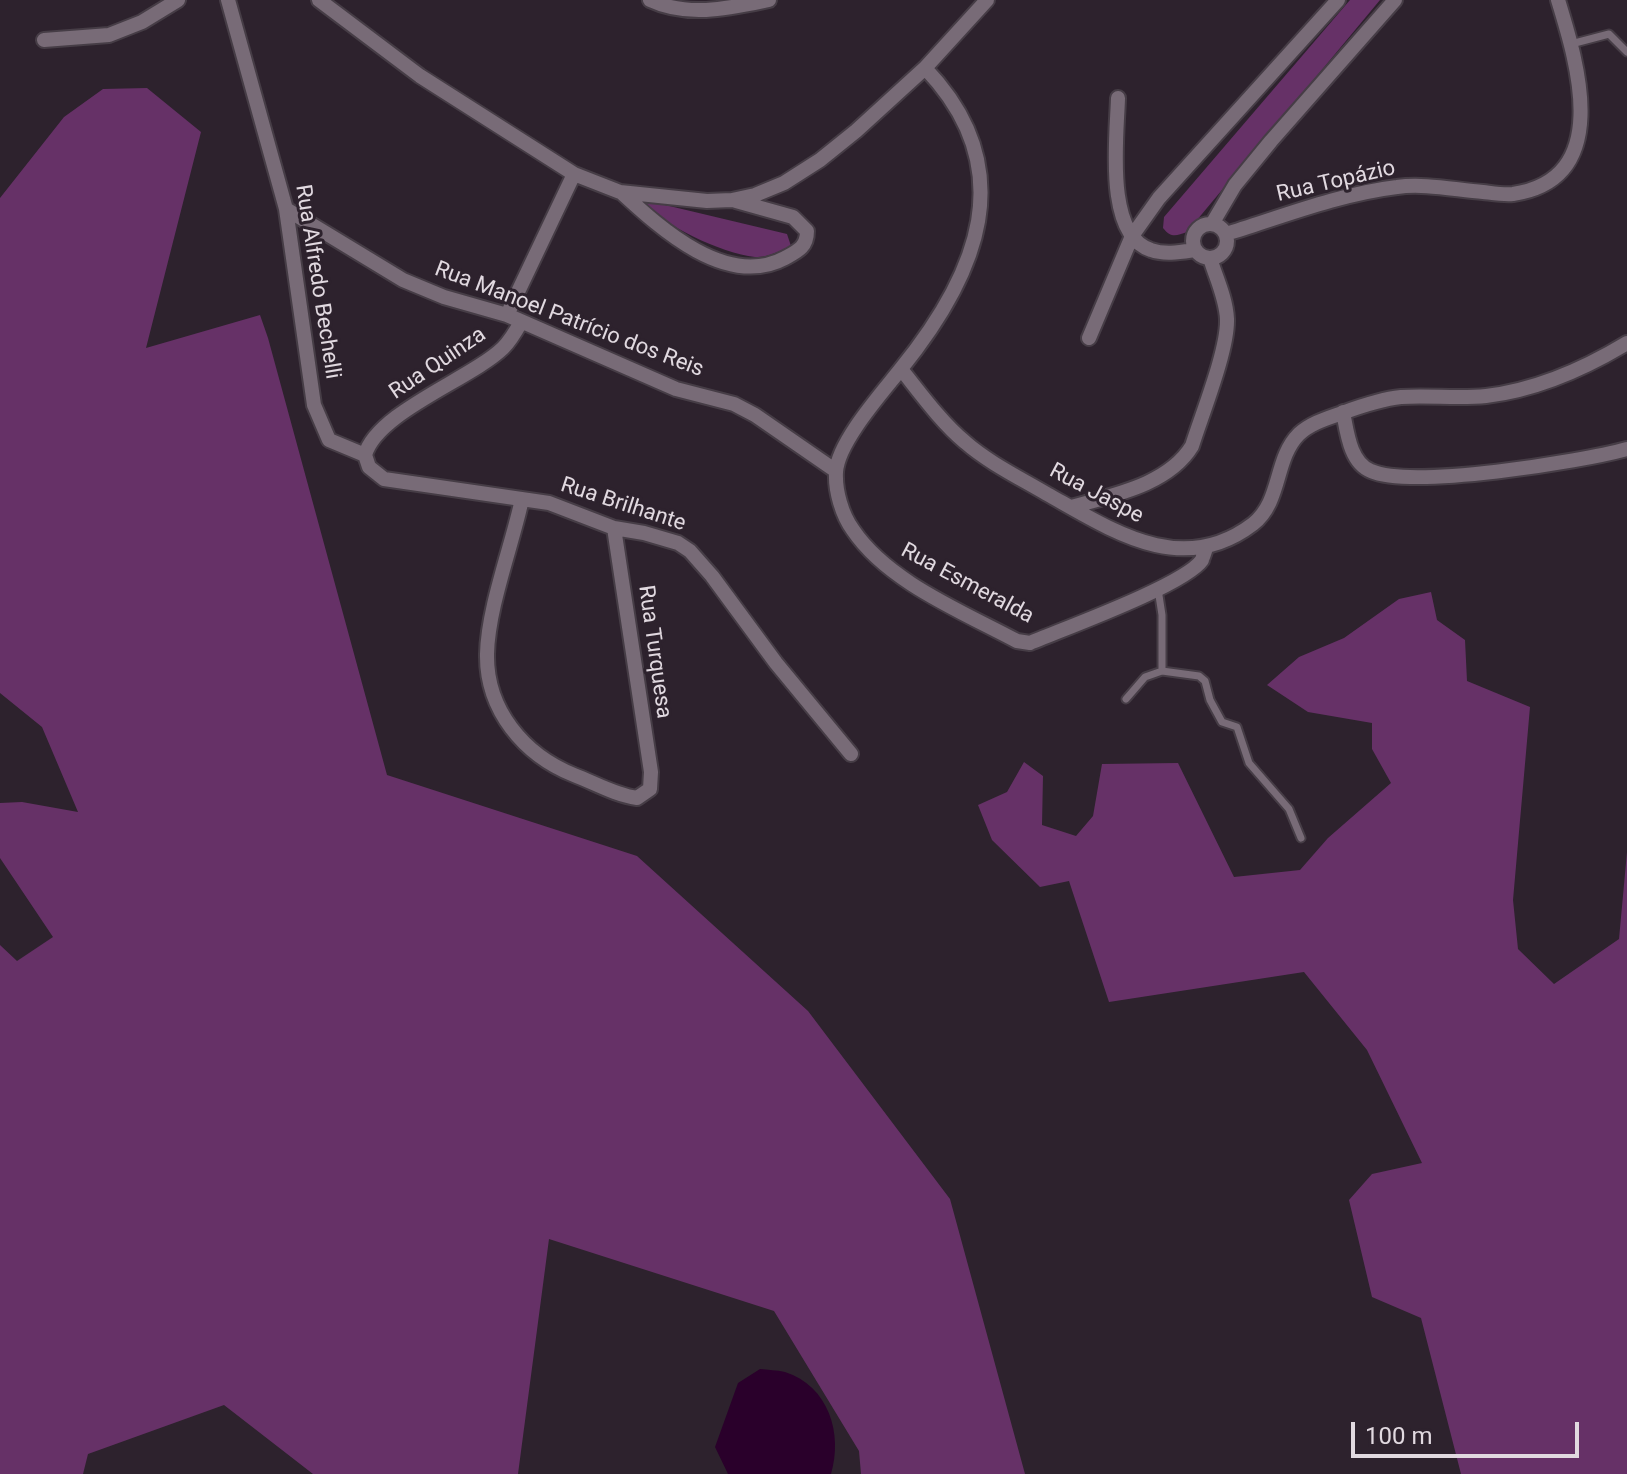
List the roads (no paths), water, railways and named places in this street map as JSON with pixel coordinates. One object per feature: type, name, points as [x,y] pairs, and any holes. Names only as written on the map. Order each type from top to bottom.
[{"type":"street","points":[[44,40],[109,35],[142,22],[178,0]]},
{"type":"street","name":"Rua Alfredo Bechelli","points":[[228,0],[286,209],[314,405],[329,440],[365,455]]},
{"type":"street","points":[[319,0],[420,76],[574,174],[620,192],[680,199],[732,200],[784,183],[820,160],[925,68],[987,0]]},
{"type":"street","points":[[650,0],[683,10],[718,10],[769,0]]},
{"type":"street","points":[[1089,338],[1132,236],[1159,198],[1338,0]]},
{"type":"street","points":[[1212,224],[1235,185],[1395,0]]},
{"type":"street","name":"Rua Topázio","points":[[1226,234],[1338,200],[1399,186],[1512,194],[1540,186],[1564,170],[1578,140],[1582,104],[1571,44],[1558,0]]},
{"type":"street","points":[[836,471],[860,423],[926,338],[959,277],[979,223],[982,196],[976,151],[964,119],[948,92],[925,68]]},
{"type":"street","points":[[1118,98],[1118,188],[1122,216],[1132,236],[1150,250],[1174,253],[1195,250]]},
{"type":"street","name":"Rua Quinza","points":[[507,315],[574,174]]},
{"type":"street","points":[[620,192],[660,229],[686,246],[739,265],[763,266],[780,261],[806,243],[807,231],[793,217],[732,200]]},
{"type":"street","name":"Rua Manoel Patrício dos Reis","points":[[286,209],[403,280],[444,297],[507,315],[676,389],[734,404],[836,471]]},
{"type":"street","points":[[1212,224],[1226,234],[1227,245],[1221,255],[1210,258],[1199,255],[1195,250],[1194,234],[1201,226],[1212,224]]},
{"type":"street","points":[[1071,507],[1129,489],[1169,471],[1192,446],[1224,343],[1227,320],[1210,258]]},
{"type":"street","name":"Rua Quinza","points":[[365,455],[373,437],[434,392],[497,353],[521,322]]},
{"type":"street","name":"Rua Jaspe","points":[[901,369],[965,442],[994,463],[1131,540],[1163,547],[1206,548],[1232,537],[1264,513],[1275,492],[1289,448],[1299,434],[1312,424],[1343,412],[1402,397],[1464,397],[1503,393],[1558,377],[1603,358],[1627,343]]},
{"type":"street","points":[[1343,412],[1349,441],[1358,461],[1370,471],[1399,476],[1512,470],[1627,449]]},
{"type":"street","name":"Rua Brilhante","points":[[365,455],[369,467],[384,479],[549,503],[614,528],[678,543],[690,551],[712,576],[776,663],[851,754]]},
{"type":"street","name":"Rua Esmeralda","points":[[836,471],[845,516],[865,546],[887,567],[1017,641],[1030,643],[1158,589],[1202,560],[1206,548]]},
{"type":"street","name":"Rua Turquesa","points":[[522,499],[514,540],[492,613],[487,654],[491,682],[501,710],[517,737],[541,759],[628,797],[643,796],[651,783],[614,528]]},
{"type":"lane","points":[[1571,44],[1609,34],[1627,52]]},
{"type":"lane","points":[[1158,589],[1162,615],[1162,671]]},
{"type":"lane","points":[[1126,699],[1145,677],[1162,671],[1199,676],[1205,681],[1210,700],[1222,722],[1237,727],[1249,763],[1289,809],[1301,838]]}]
